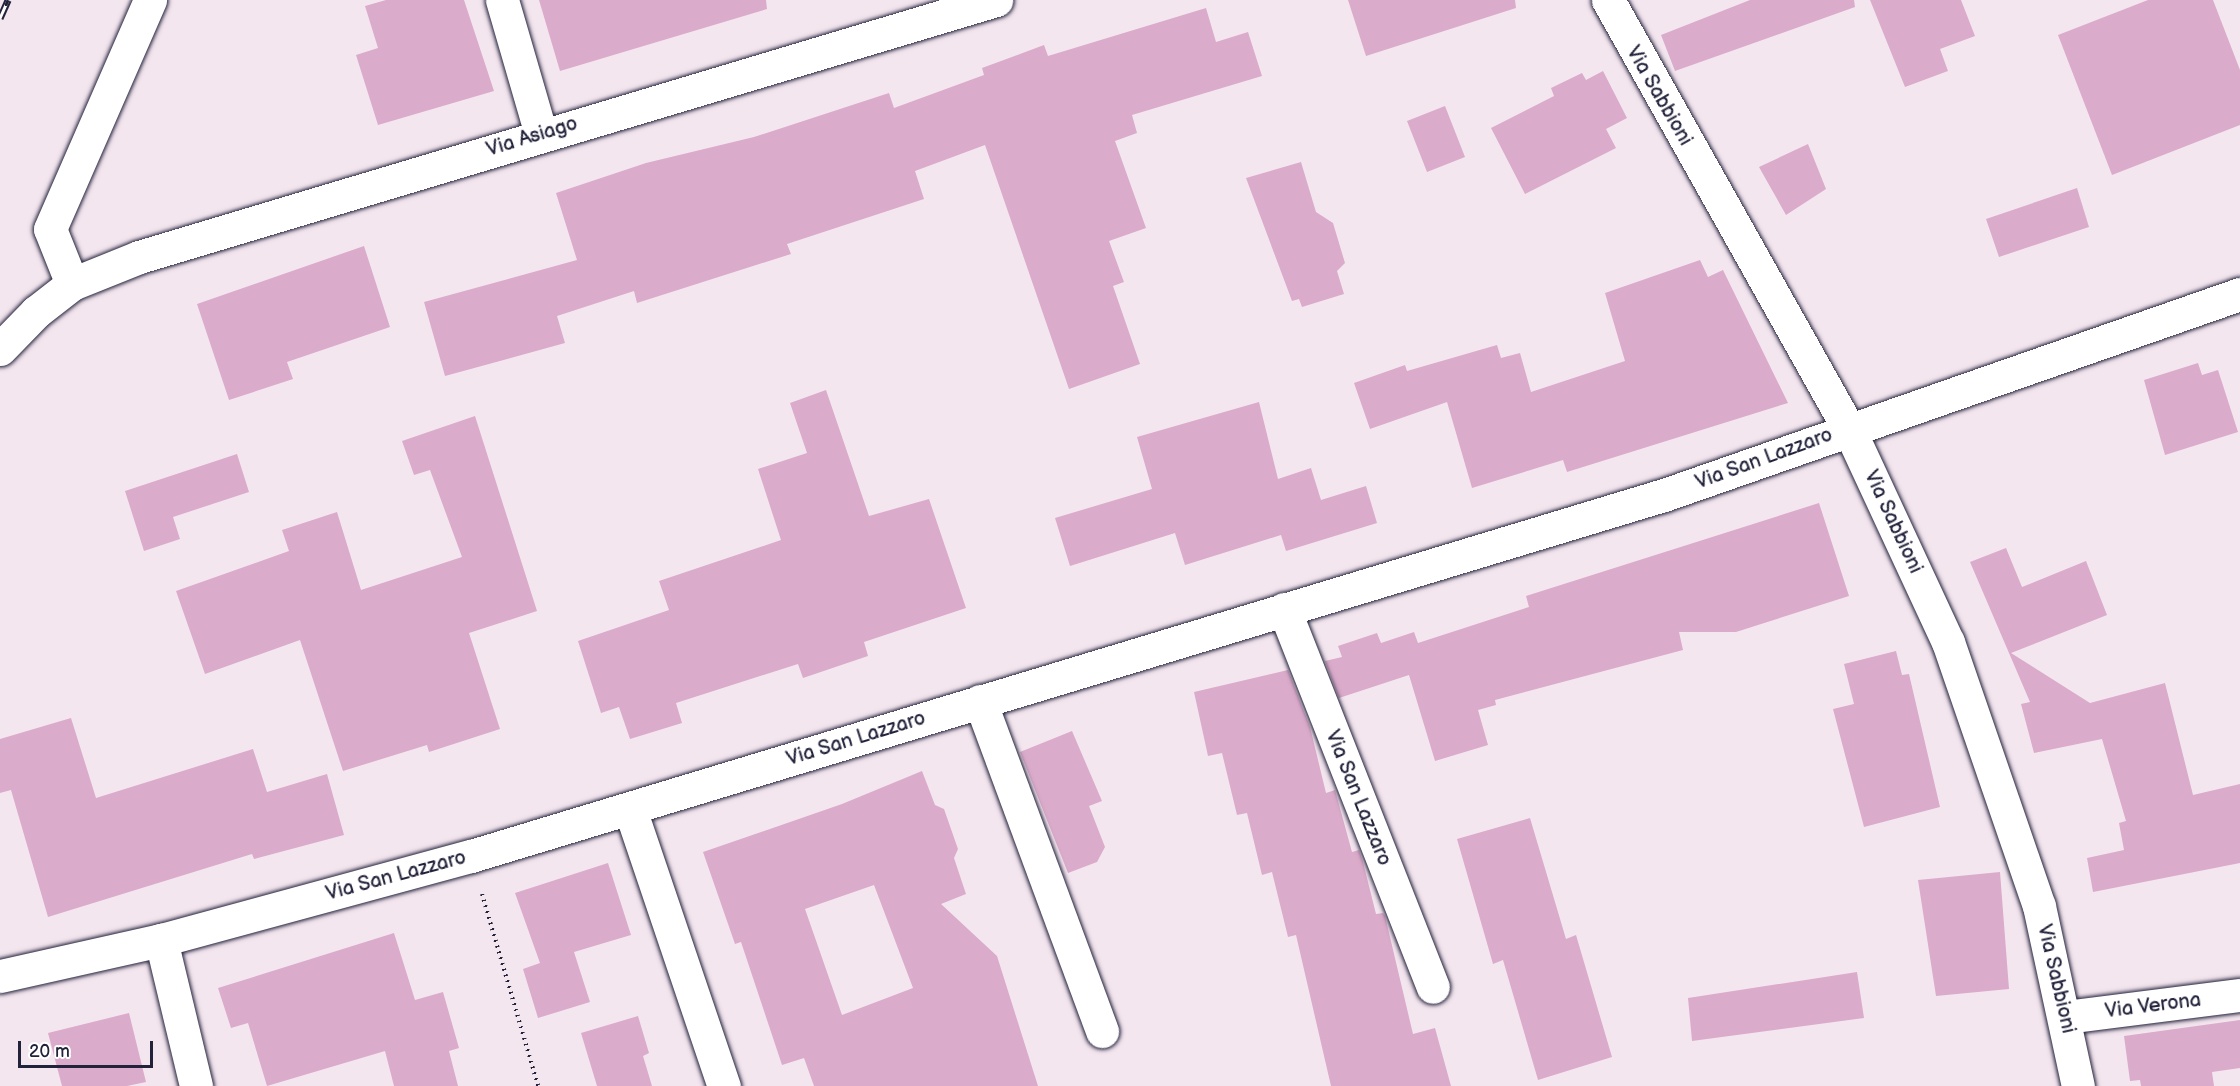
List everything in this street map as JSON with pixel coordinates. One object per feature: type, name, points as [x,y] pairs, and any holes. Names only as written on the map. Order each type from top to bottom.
[{"type":"street","points":[[72,284],[50,229],[150,0]]},
{"type":"street","points":[[502,0],[541,134]]},
{"type":"street","name":"Via Asiago","points":[[0,350],[36,312],[72,284],[139,257],[541,134],[996,0]]},
{"type":"street","name":"Via Sabbioni","points":[[1608,0],[1849,429],[1948,642],[2039,906],[2065,1017],[2078,1086]]},
{"type":"street","name":"Via San Lazzaro","points":[[0,976],[161,940],[471,856],[1664,495],[2240,294]]},
{"type":"street","name":"Via San Lazzaro","points":[[1284,609],[1433,987]]},
{"type":"street","points":[[980,702],[1102,1031]]},
{"type":"street","points":[[630,809],[724,1086]]},
{"type":"street","points":[[161,940],[196,1086]]},
{"type":"street","name":"Via Verona","points":[[2065,1017],[2240,995]]},
{"type":"path","points":[[471,856],[538,1086]]},
{"type":"building","points":[[386,0],[464,0],[494,91],[378,125],[356,55],[378,48],[365,6]]},
{"type":"building","points":[[539,0],[766,0],[767,9],[560,71]]},
{"type":"building","points":[[1348,0],[1515,0],[1516,8],[1366,56]]},
{"type":"building","points":[[1750,0],[1854,0],[1855,7],[1675,71],[1661,35]]},
{"type":"building","points":[[1870,0],[1961,0],[1975,36],[1940,49],[1948,71],[1905,87]]},
{"type":"building","points":[[2148,0],[2213,0],[2240,70],[2240,125],[2112,175],[2058,35]]},
{"type":"building","points":[[1206,8],[1216,42],[1248,32],[1262,76],[1132,115],[1137,133],[1115,141],[1146,228],[1109,241],[1124,282],[1113,286],[1140,364],[1069,389],[985,145],[915,171],[924,199],[787,244],[791,254],[637,303],[634,291],[557,316],[565,343],[445,376],[424,302],[577,260],[556,193],[646,163],[754,137],[889,93],[894,108],[984,75],[982,68],[1044,45],[1048,56]]},
{"type":"building","points":[[1603,71],[1627,118],[1606,129],[1616,148],[1525,194],[1491,128],[1554,96],[1551,88],[1582,73],[1586,80]]},
{"type":"building","points":[[1445,106],[1465,157],[1427,172],[1407,121]]},
{"type":"building","points":[[1808,144],[1826,189],[1786,215],[1759,167]]},
{"type":"building","points":[[1301,162],[1316,212],[1333,223],[1345,263],[1337,271],[1344,294],[1302,307],[1299,299],[1292,301],[1246,178]]},
{"type":"building","points":[[2077,188],[2089,227],[1999,257],[1986,219]]},
{"type":"building","points":[[364,246],[390,327],[287,362],[293,379],[229,400],[197,304]]},
{"type":"building","points":[[1700,260],[1708,277],[1723,270],[1788,403],[1567,472],[1563,460],[1472,488],[1447,402],[1370,429],[1354,383],[1405,365],[1407,371],[1497,345],[1501,358],[1520,353],[1531,392],[1625,361],[1605,293]]},
{"type":"building","points":[[2198,363],[2202,375],[2218,370],[2238,432],[2165,455],[2144,380]]},
{"type":"building","points":[[826,390],[869,516],[929,499],[966,608],[864,642],[868,656],[803,678],[798,664],[676,703],[682,723],[630,739],[619,707],[601,713],[578,641],[669,610],[659,581],[781,540],[758,469],[807,453],[790,403]]},
{"type":"building","points":[[1259,402],[1278,479],[1311,468],[1321,500],[1366,486],[1377,523],[1286,551],[1281,535],[1185,565],[1175,533],[1070,566],[1055,518],[1152,489],[1137,437]]},
{"type":"building","points":[[475,416],[537,611],[469,633],[500,729],[429,752],[427,745],[343,771],[300,640],[205,674],[176,591],[289,551],[282,530],[337,512],[361,590],[462,557],[430,470],[414,475],[402,441]]},
{"type":"building","points":[[237,454],[249,492],[173,517],[180,539],[144,551],[125,491]]},
{"type":"building","points":[[1819,503],[1849,596],[1736,632],[1679,632],[1683,650],[1495,700],[1496,705],[1478,710],[1488,745],[1435,761],[1409,675],[1339,698],[1325,661],[1342,657],[1338,646],[1377,633],[1381,643],[1414,632],[1418,643],[1529,607],[1526,596]]},
{"type":"building","points":[[2006,548],[2022,587],[2086,561],[2107,615],[2011,653],[2090,703],[2165,683],[2193,795],[2240,784],[2240,863],[2093,892],[2087,858],[2124,850],[2119,823],[2126,821],[2102,739],[2034,753],[2021,704],[2030,702],[1970,562]]},
{"type":"building","points":[[1896,651],[1902,675],[1909,674],[1940,807],[1864,827],[1833,709],[1854,704],[1844,664]]},
{"type":"building","points":[[1288,670],[1310,727],[1326,793],[1335,790],[1352,852],[1359,850],[1363,862],[1376,914],[1383,913],[1385,916],[1413,1034],[1435,1028],[1451,1086],[1331,1086],[1296,935],[1288,937],[1272,872],[1262,875],[1247,813],[1237,815],[1222,753],[1208,756],[1194,692]]},
{"type":"building","points":[[71,718],[96,798],[253,749],[267,792],[327,774],[344,835],[254,859],[252,854],[48,917],[11,790],[0,793],[0,739]]},
{"type":"building","points":[[1072,731],[1102,801],[1089,806],[1105,847],[1097,862],[1068,873],[1020,752]]},
{"type":"building","points":[[922,771],[935,805],[944,809],[958,849],[954,858],[966,894],[941,904],[997,956],[1038,1086],[814,1086],[804,1058],[782,1065],[741,942],[735,944],[703,852],[842,804]],"holes":[[[874,885],[913,988],[842,1015],[805,909]]]},
{"type":"building","points":[[1530,818],[1566,939],[1576,935],[1612,1057],[1538,1080],[1503,960],[1493,964],[1457,839]]},
{"type":"building","points":[[608,863],[631,935],[574,952],[590,1002],[538,1018],[523,969],[540,963],[515,893]]},
{"type":"building","points":[[2000,872],[2009,989],[1936,996],[1918,880]]},
{"type":"building","points":[[394,933],[415,1000],[443,992],[459,1048],[449,1051],[458,1086],[394,1086],[385,1051],[267,1086],[248,1023],[231,1028],[218,988]]},
{"type":"building","points":[[1857,972],[1864,1018],[1692,1041],[1688,998]]},
{"type":"building","points":[[129,1013],[146,1082],[127,1086],[62,1086],[48,1033]]},
{"type":"building","points":[[638,1016],[649,1053],[643,1056],[652,1086],[597,1086],[581,1033]]},
{"type":"building","points":[[2240,1020],[2240,1068],[2212,1072],[2214,1086],[2141,1086],[2140,1080],[2130,1081],[2124,1036]]},
{"type":"railway","points":[[0,18],[8,0]]}]
